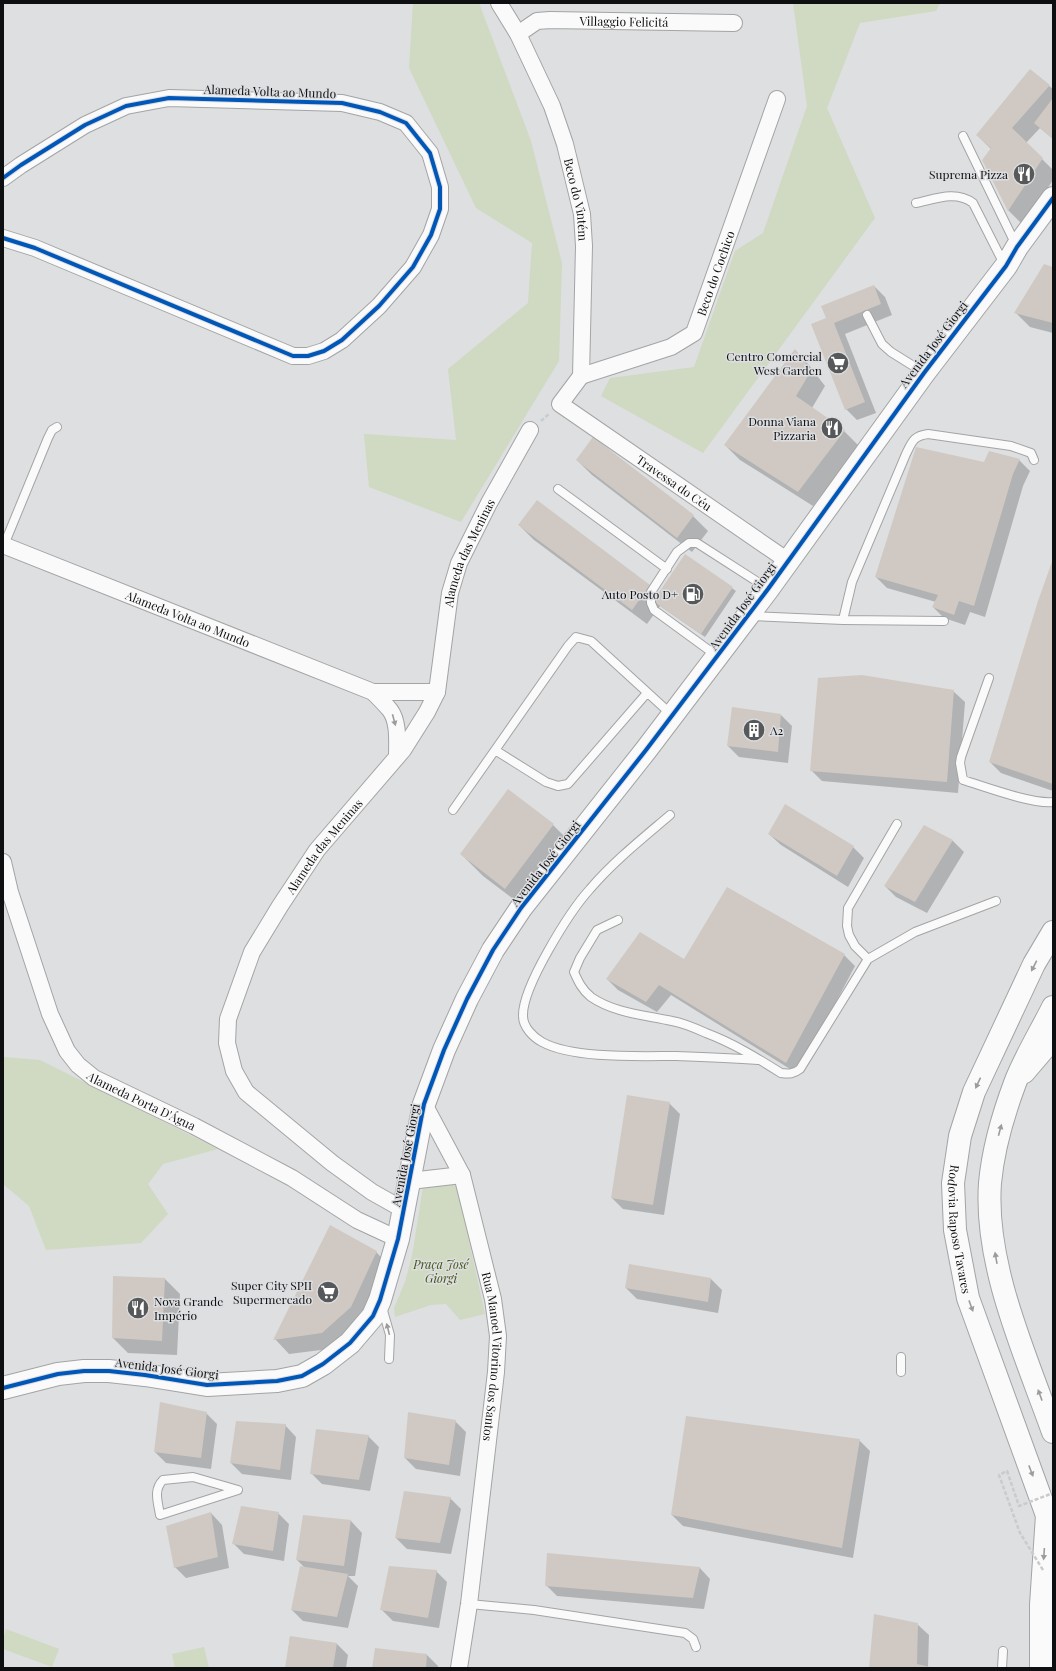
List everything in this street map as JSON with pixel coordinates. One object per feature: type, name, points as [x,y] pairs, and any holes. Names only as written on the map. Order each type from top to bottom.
[{"type":"main road","name":"Avenida José Giorgi","points":[[3,1388],[58,1374],[84,1371],[109,1371],[145,1374],[207,1385],[277,1381],[302,1376],[322,1364],[350,1343],[373,1316],[380,1300],[398,1239],[424,1104],[444,1050],[467,999],[493,950],[521,908],[718,657],[924,373],[1006,266],[1017,247],[1053,198]]},
{"type":"main road","name":"Rodovia Raposo Tavares","points":[[1050,1524],[968,1298],[955,1230],[954,1183],[960,1136],[974,1092],[1034,964],[1053,932]]},
{"type":"main road","points":[[1053,1007],[1015,1082],[999,1132],[990,1183],[992,1233],[1000,1276],[1014,1324],[1053,1432]]},
{"type":"main road","points":[[1015,1082],[1053,1038]]},
{"type":"main road","points":[[1041,1668],[1043,1570],[1050,1524]]},
{"type":"street","name":"Beco do Vintém","points":[[499,3],[518,34],[552,106],[566,144],[582,214],[584,246],[581,376]]},
{"type":"street","name":"Villaggio Felicitá","points":[[518,34],[537,21],[550,20],[734,23]]},
{"type":"street","name":"Alameda Volta ao Mundo","points":[[3,178],[85,125],[126,106],[170,98],[342,103],[380,112],[406,123],[430,153],[440,187],[440,209],[431,235],[413,267],[379,306],[342,340],[324,351],[308,356],[293,356],[35,248],[3,238]]},
{"type":"street","name":"Beco do Cochico","points":[[581,376],[671,347],[694,333],[777,99]]},
{"type":"street","points":[[560,404],[581,376]]},
{"type":"street","name":"Travessa do Céu","points":[[560,404],[788,561]]},
{"type":"street","name":"Alameda das Meninas","points":[[404,1210],[372,1192],[332,1163],[246,1092],[234,1071],[227,1043],[228,1019],[252,952],[280,906],[317,850],[397,756],[414,734],[427,712],[436,692],[450,593],[459,563],[489,503],[530,430]]},
{"type":"street","name":"Alameda Volta ao Mundo","points":[[4,545],[373,692],[436,692]]},
{"type":"street","name":"Alameda Volta ao Mundo","points":[[373,692],[392,711],[397,738],[397,756]]},
{"type":"street","name":"Alameda Porta D'Água","points":[[3,862],[10,892],[50,1014],[67,1051],[78,1065],[94,1078],[194,1126],[292,1178],[357,1220],[398,1239]]},
{"type":"street","name":"Rua Manoel Vitorino dos Santos","points":[[424,1104],[462,1175],[492,1300],[498,1336],[496,1372],[469,1604],[459,1668]]},
{"type":"street","name":"Avenida José Giorgi","points":[[410,1180],[462,1175]]},
{"type":"lane","points":[[963,136],[1017,247]]},
{"type":"lane","points":[[916,203],[952,195],[966,198],[973,203],[1006,266]]},
{"type":"lane","points":[[867,315],[882,344],[891,352],[924,373]]},
{"type":"lane","points":[[4,545],[48,438],[52,430],[57,427]]},
{"type":"lane","points":[[842,620],[852,582],[906,454],[914,439],[920,435],[928,434],[1011,446],[1031,453],[1034,460]]},
{"type":"lane","points":[[558,489],[667,569]]},
{"type":"lane","points":[[718,657],[654,610],[651,603],[651,592],[678,552],[689,543],[697,543],[768,589]]},
{"type":"lane","points":[[748,616],[842,620],[944,621]]},
{"type":"lane","points":[[453,810],[568,646],[576,638],[591,641],[672,716]]},
{"type":"lane","points":[[989,678],[961,757],[960,763],[963,780],[1019,797],[1046,803],[1053,802]]},
{"type":"lane","points":[[496,750],[546,782],[558,786],[568,784],[647,692]]},
{"type":"lane","points":[[670,815],[624,854],[589,889],[563,926],[533,979],[526,996],[523,1016],[527,1029],[541,1042],[558,1048],[585,1054],[709,1057],[761,1060]]},
{"type":"lane","points":[[868,959],[855,946],[849,935],[847,926],[848,908],[896,824]]},
{"type":"lane","points":[[618,920],[597,930],[580,958],[574,972],[580,985],[590,996],[603,1004],[622,1010],[674,1021],[707,1033],[761,1060],[781,1073],[789,1074],[795,1073],[800,1069],[868,959],[915,932],[996,901]]},
{"type":"lane","points":[[380,1300],[390,1335],[389,1359]]},
{"type":"lane","points":[[901,1357],[901,1372]]},
{"type":"lane","points":[[193,1477],[238,1490],[209,1499],[160,1515],[157,1494],[158,1486],[163,1480],[193,1477]]},
{"type":"lane","points":[[469,1604],[534,1610],[685,1633],[693,1639],[696,1647]]},
{"type":"lane","points":[[1002,1668],[1003,1651]]},
{"type":"path","points":[[530,430],[560,404]]},
{"type":"path","points":[[1043,1570],[1020,1533],[999,1475],[1007,1472],[1019,1506],[1053,1492]]},
{"type":"green space","points":[[413,3],[479,3],[531,141],[562,263],[559,361],[461,522],[369,487],[364,434],[456,440],[448,369],[528,303],[532,243],[476,208],[409,68]]},
{"type":"green space","points":[[793,3],[940,3],[936,11],[860,23],[827,108],[875,218],[703,453],[601,396],[610,378],[694,367],[735,251],[763,233],[807,106]]},
{"type":"green space","points":[[3,1057],[40,1060],[218,1149],[163,1164],[148,1184],[168,1214],[141,1243],[46,1250],[29,1206],[3,1184]]},
{"type":"green space","name":"Praça José Giorgi","points":[[429,1180],[457,1186],[485,1314],[460,1320],[446,1304],[431,1305],[395,1317],[394,1308],[405,1282],[412,1256],[423,1187]]},
{"type":"green space","points":[[6,1629],[59,1649],[52,1667],[3,1649],[3,1640]]},
{"type":"green space","points":[[204,1647],[209,1668],[175,1668],[172,1654]]},
{"type":"building","points":[[1030,69],[1050,85],[1012,128],[1043,158],[1008,211],[982,160],[991,148],[976,135]]},
{"type":"building","points":[[1053,98],[1053,139],[1034,123]]},
{"type":"building","points":[[1044,264],[1053,267],[1053,323],[1014,313]]},
{"type":"building","name":"Centro Comercial West Garden","points":[[874,285],[881,304],[834,323],[865,402],[845,410],[811,324],[826,318],[821,306]]},
{"type":"building","points":[[795,349],[811,371],[796,396],[845,430],[798,492],[724,445]]},
{"type":"building","points":[[593,437],[694,515],[677,538],[576,460]]},
{"type":"building","points":[[916,447],[984,462],[989,451],[1020,459],[1013,474],[974,606],[959,601],[954,615],[932,607],[938,595],[875,577]]},
{"type":"building","points":[[537,500],[650,585],[632,610],[518,525]]},
{"type":"building","name":"Auto Posto D+","points":[[685,554],[733,587],[701,634],[653,601]]},
{"type":"building","points":[[1053,559],[1053,784],[989,762],[1038,601]]},
{"type":"building","points":[[862,675],[954,690],[947,782],[810,771],[818,678]]},
{"type":"building","name":"A2","points":[[732,707],[781,714],[778,752],[727,746]]},
{"type":"building","points":[[508,789],[554,824],[505,889],[460,854]]},
{"type":"building","points":[[785,804],[854,846],[837,876],[768,834]]},
{"type":"building","points":[[924,825],[953,840],[915,902],[884,886]]},
{"type":"building","points":[[727,887],[845,954],[786,1063],[659,985],[646,1002],[606,979],[640,932],[684,959]]},
{"type":"building","points":[[627,1095],[670,1102],[653,1205],[611,1198]]},
{"type":"building","name":"Super City SPII Supermercado","points":[[330,1225],[377,1251],[351,1307],[322,1333],[273,1340]]},
{"type":"building","points":[[629,1264],[711,1278],[708,1302],[625,1288]]},
{"type":"building","name":"Nova Grande Império","points":[[113,1276],[165,1278],[162,1341],[112,1338]]},
{"type":"building","points":[[160,1402],[207,1412],[201,1458],[154,1452]]},
{"type":"building","points":[[408,1412],[456,1420],[449,1465],[404,1458]]},
{"type":"building","points":[[686,1416],[860,1439],[842,1548],[671,1515]]},
{"type":"building","points":[[236,1421],[286,1424],[280,1470],[230,1463]]},
{"type":"building","points":[[316,1429],[369,1435],[359,1480],[310,1474]]},
{"type":"building","points":[[404,1491],[451,1497],[440,1543],[395,1538]]},
{"type":"building","points":[[241,1506],[279,1512],[273,1551],[232,1544]]},
{"type":"building","points":[[211,1512],[218,1557],[174,1568],[166,1526]]},
{"type":"building","points":[[303,1515],[351,1520],[344,1566],[296,1560]]},
{"type":"building","points":[[547,1553],[700,1567],[693,1598],[545,1586]]},
{"type":"building","points":[[300,1566],[348,1574],[337,1617],[291,1610]]},
{"type":"building","points":[[389,1566],[437,1570],[428,1618],[380,1610]]},
{"type":"building","points":[[874,1614],[918,1623],[917,1664],[935,1668],[869,1668]]},
{"type":"building","points":[[290,1636],[337,1643],[333,1668],[285,1668]]},
{"type":"building","points":[[375,1648],[427,1654],[426,1668],[372,1668]]},
{"type":"cycle path","points":[[3,178],[85,125],[126,106],[169,98],[342,103],[380,112],[406,123],[430,153],[440,187],[440,209],[431,235],[413,267],[379,306],[342,340],[324,351],[308,356],[293,356],[35,248],[3,238]]},
{"type":"cycle path","points":[[3,1388],[58,1374],[84,1371],[109,1371],[145,1375],[207,1385],[277,1381],[302,1376],[323,1364],[350,1343],[373,1316],[380,1300],[398,1239],[424,1104],[444,1050],[467,999],[493,950],[521,908],[646,750],[768,589],[924,373],[1006,266],[1017,247],[1053,198]]},
{"type":"place","name":"Suprema Pizza","points":[[1024,174]]},
{"type":"place","name":"Centro Comercial West Garden","points":[[838,363]]},
{"type":"place","name":"Donna Viana Pizzaria","points":[[832,428]]},
{"type":"place","name":"Auto Posto D+","points":[[693,594]]},
{"type":"place","name":"A2","points":[[754,730]]},
{"type":"place","name":"Super City SPII Supermercado","points":[[328,1292]]},
{"type":"place","name":"Nova Grande Império","points":[[138,1308]]}]
